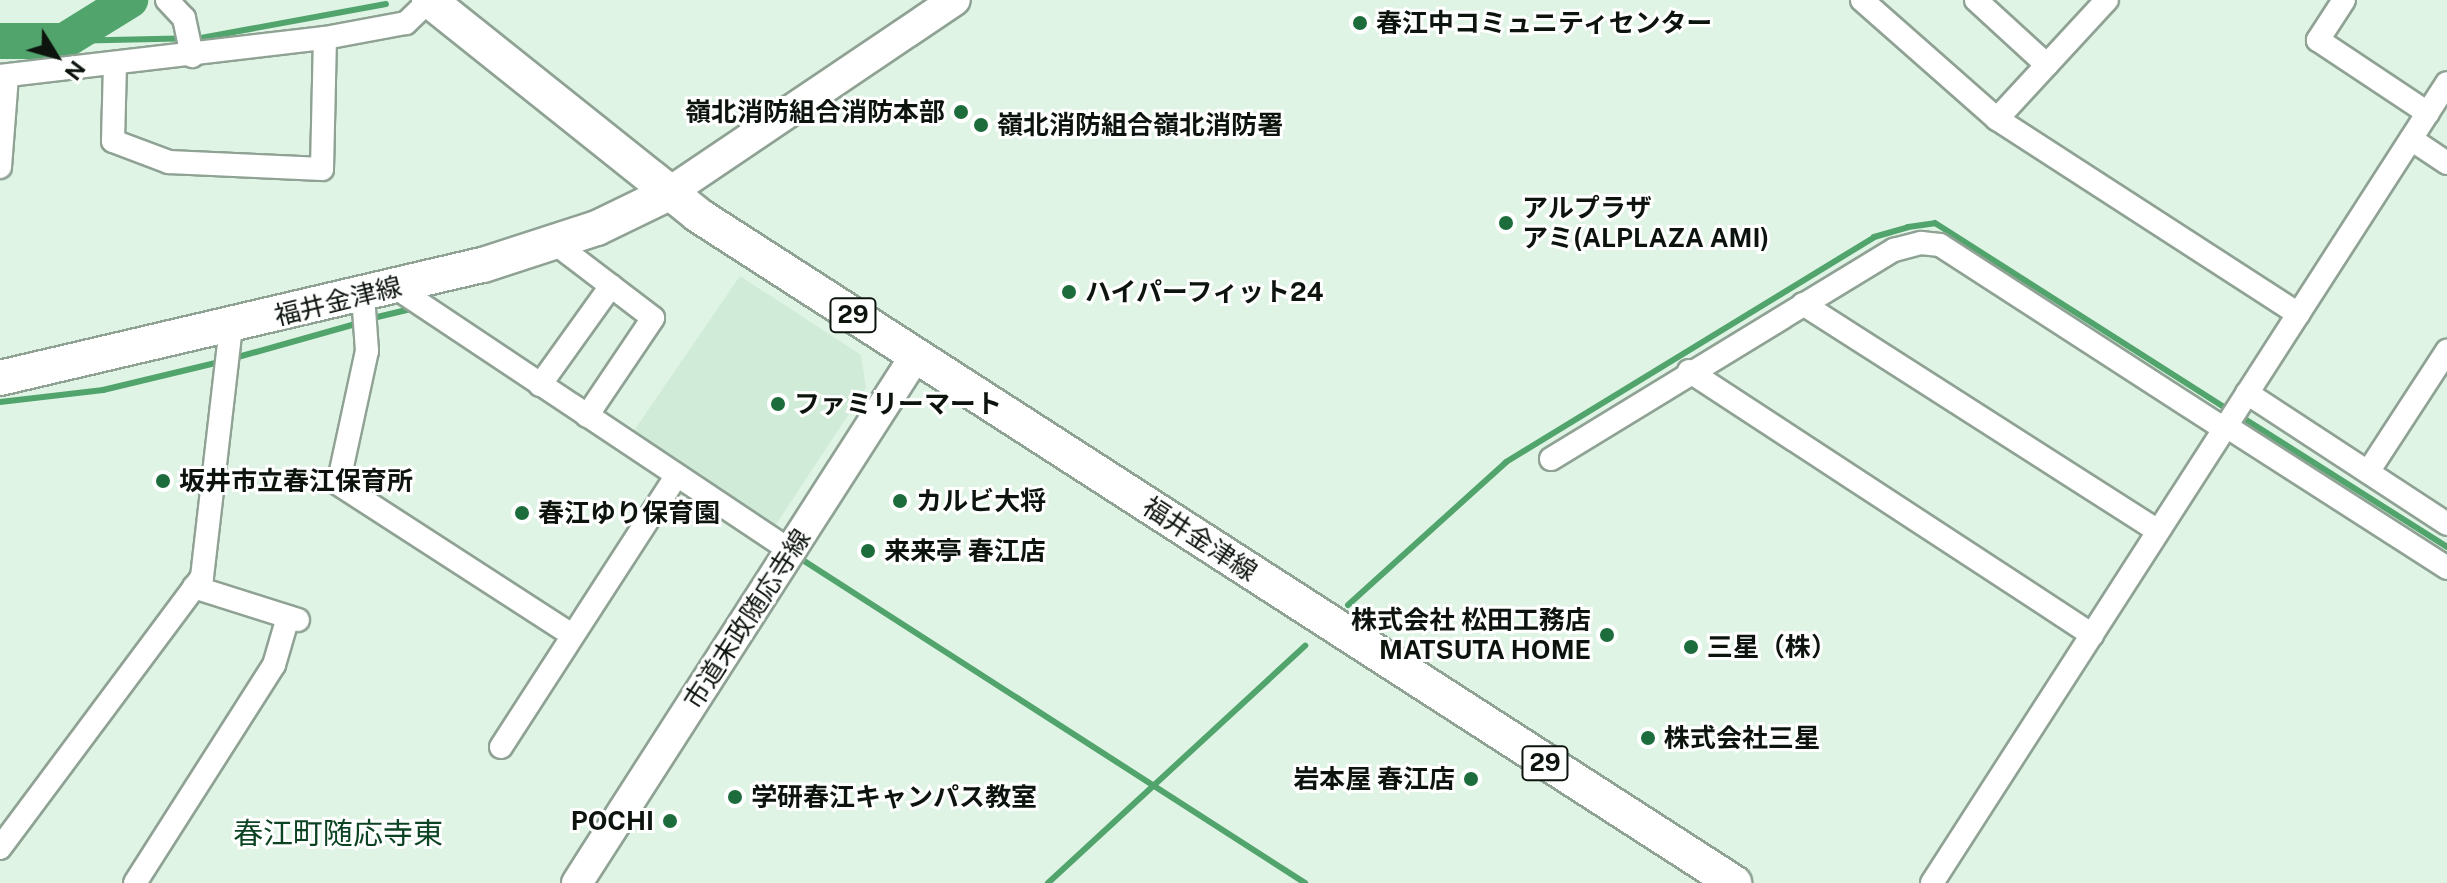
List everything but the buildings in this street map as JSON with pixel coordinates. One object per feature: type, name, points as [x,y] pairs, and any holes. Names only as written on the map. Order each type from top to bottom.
[{"type":"main road","name":"福井金津線","points":[[430,0],[667,194],[1734,883]]},
{"type":"main road","name":"福井金津線","points":[[0,378],[231,328],[556,244],[667,194]]},
{"type":"street","points":[[167,0],[184,18],[192,56]]},
{"type":"street","points":[[0,167],[4,76],[325,38],[406,23],[430,0]]},
{"type":"street","points":[[667,194],[955,0]]},
{"type":"street","points":[[1862,0],[1997,119],[2299,314]]},
{"type":"street","points":[[1976,0],[2047,65]]},
{"type":"street","points":[[1997,119],[2107,0]]},
{"type":"street","points":[[2344,0],[2318,40],[2428,113]]},
{"type":"street","points":[[115,64],[113,141],[169,162],[322,169],[325,38]]},
{"type":"street","points":[[1932,883],[2447,83]]},
{"type":"street","points":[[2411,139],[2447,163]]},
{"type":"street","points":[[556,244],[653,318],[587,416]]},
{"type":"street","points":[[1551,459],[1689,371],[1894,250],[1940,245],[2447,568]]},
{"type":"street","points":[[540,385],[611,286]]},
{"type":"street","points":[[572,635],[339,477],[379,291],[540,385],[791,551]]},
{"type":"street","points":[[1803,304],[2158,531]]},
{"type":"street","points":[[0,848],[202,577],[231,328]]},
{"type":"street","points":[[2368,472],[2447,351]]},
{"type":"street","name":"市道末政随応寺線","points":[[577,883],[916,355]]},
{"type":"street","points":[[1689,371],[2092,635]]},
{"type":"street","points":[[2247,393],[2447,524]]},
{"type":"street","points":[[501,747],[676,476]]},
{"type":"street","points":[[135,883],[274,665],[293,618],[194,587]]},
{"type":"shaded area","points":[[740,276],[861,355],[866,388],[775,526],[633,432]]},
{"type":"waterway","points":[[0,41],[64,41],[130,0]]},
{"type":"waterway","points":[[64,41],[201,38],[386,4]]},
{"type":"waterway","points":[[1348,605],[1506,462],[1874,237],[1908,227],[1935,223],[2230,411]]},
{"type":"waterway","points":[[369,319],[411,309]]},
{"type":"waterway","points":[[231,359],[359,323]]},
{"type":"waterway","points":[[0,402],[103,390],[220,362]]},
{"type":"waterway","points":[[2240,416],[2447,547]]},
{"type":"waterway","points":[[798,557],[1305,883]]},
{"type":"waterway","points":[[1048,883],[1305,646]]},
{"type":"place","name":"春江中コミュニティセンター","points":[[1360,23]]},
{"type":"place","name":"嶺北消防組合消防本部","points":[[961,112]]},
{"type":"place","name":"嶺北消防組合嶺北消防署","points":[[981,125]]},
{"type":"place","name":"アルプラザ アミ(ALPLAZA AMI)","points":[[1506,223]]},
{"type":"place","name":"ハイパーフィット24","points":[[1069,292]]},
{"type":"place","name":"ファミリーマート","points":[[778,404]]},
{"type":"place","name":"坂井市立春江保育所","points":[[163,481]]},
{"type":"place","name":"カルビ大将","points":[[900,501]]},
{"type":"place","name":"春江ゆり保育園","points":[[522,513]]},
{"type":"place","name":"来来亭 春江店","points":[[868,551]]},
{"type":"place","name":"株式会社 松田工務店 MATSUTA HOME","points":[[1607,635]]},
{"type":"place","name":"三星（株）","points":[[1691,647]]},
{"type":"place","name":"株式会社三星","points":[[1648,738]]},
{"type":"place","name":"岩本屋 春江店","points":[[1471,779]]},
{"type":"place","name":"学研春江キャンパス教室","points":[[735,797]]},
{"type":"place","name":"POCHI","points":[[670,821]]},
{"type":"district","name":"春江町随応寺東","points":[[338,833]]}]
